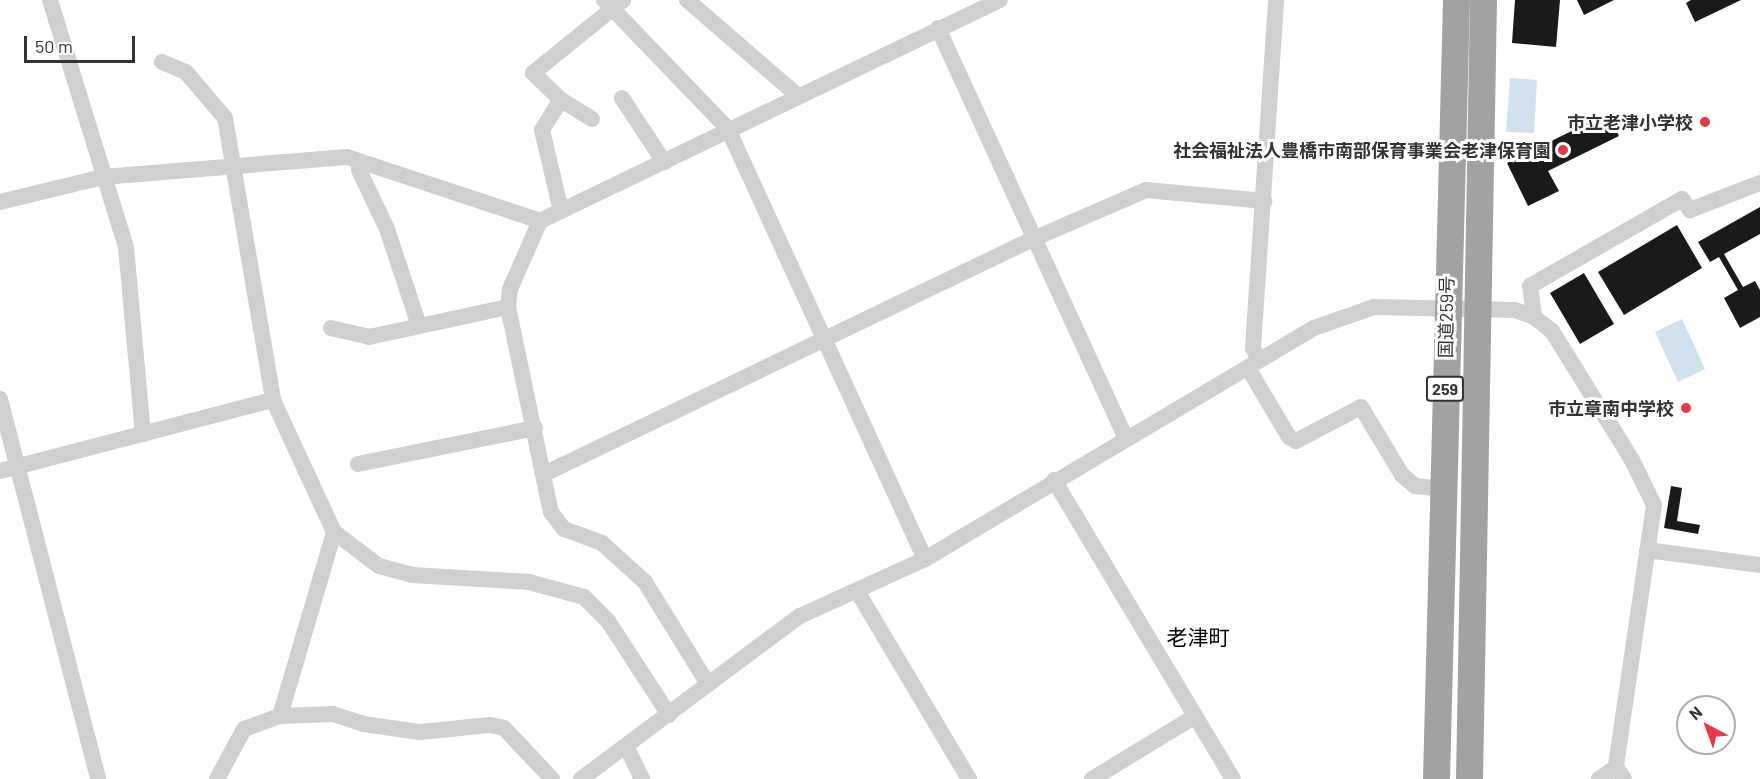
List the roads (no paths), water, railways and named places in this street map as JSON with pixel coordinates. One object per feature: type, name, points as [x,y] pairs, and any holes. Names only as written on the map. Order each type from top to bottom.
[{"type":"highway","name":"国道259号","points":[[1436,779],[1444,489],[1445,308],[1456,0]]},
{"type":"highway","name":"国道259号","points":[[1469,779],[1483,0]]},
{"type":"street","points":[[50,0],[126,247],[132,277],[142,434]]},
{"type":"street","points":[[687,0],[797,95]]},
{"type":"street","points":[[1276,0],[1253,348],[1254,364],[1288,437],[1296,441],[1361,407],[1402,474],[1415,486],[1444,489]]},
{"type":"street","points":[[0,202],[103,177],[306,158],[347,157],[540,220],[993,1]]},
{"type":"street","points":[[592,119],[561,100],[533,74],[563,45],[613,4],[728,129],[925,559]]},
{"type":"street","points":[[938,28],[1126,439]]},
{"type":"street","points":[[162,62],[186,72],[225,118],[273,400],[334,532],[379,566],[412,575],[529,582],[585,597],[608,621],[669,715]]},
{"type":"street","points":[[622,98],[664,162]]},
{"type":"street","points":[[561,100],[542,130],[561,211]]},
{"type":"street","points":[[361,162],[359,170],[387,229],[419,326]]},
{"type":"street","points":[[1534,317],[1530,286],[1682,199],[1690,210],[1760,183]]},
{"type":"street","points":[[544,474],[1033,239],[1146,190],[1264,201]]},
{"type":"street","points":[[540,220],[510,289],[508,307],[551,512],[564,529],[602,543],[645,582],[708,684]]},
{"type":"street","points":[[331,328],[369,338],[508,307]]},
{"type":"street","points":[[581,779],[800,616],[925,559],[1054,480],[1314,328],[1374,307],[1515,310],[1534,317],[1552,331],[1632,460],[1654,505],[1620,773],[1599,779]]},
{"type":"street","points":[[0,399],[99,779]]},
{"type":"street","points":[[0,471],[273,400]]},
{"type":"street","points":[[358,464],[535,428]]},
{"type":"street","points":[[1054,480],[1233,779]]},
{"type":"street","points":[[280,716],[334,532]]},
{"type":"street","points":[[1647,550],[1760,566]]},
{"type":"street","points":[[857,591],[969,779]]},
{"type":"street","points":[[217,779],[243,729],[280,716],[333,714],[363,724],[420,732],[490,725],[504,728],[552,779]]},
{"type":"street","points":[[1092,779],[1194,717]]},
{"type":"street","points":[[626,746],[642,779]]},
{"type":"water","points":[[1510,78],[1537,80],[1534,133],[1506,132]]},
{"type":"water","points":[[1682,319],[1705,369],[1678,382],[1655,332]]},
{"type":"place","name":"市立老津小学校","points":[[1705,122]]},
{"type":"place","name":"社会福祉法人豊橋市南部保育事業会老津保育園","points":[[1563,150]]},
{"type":"place","name":"市立章南中学校","points":[[1686,408]]},
{"type":"district","name":"老津町","points":[[1198,637]]}]
